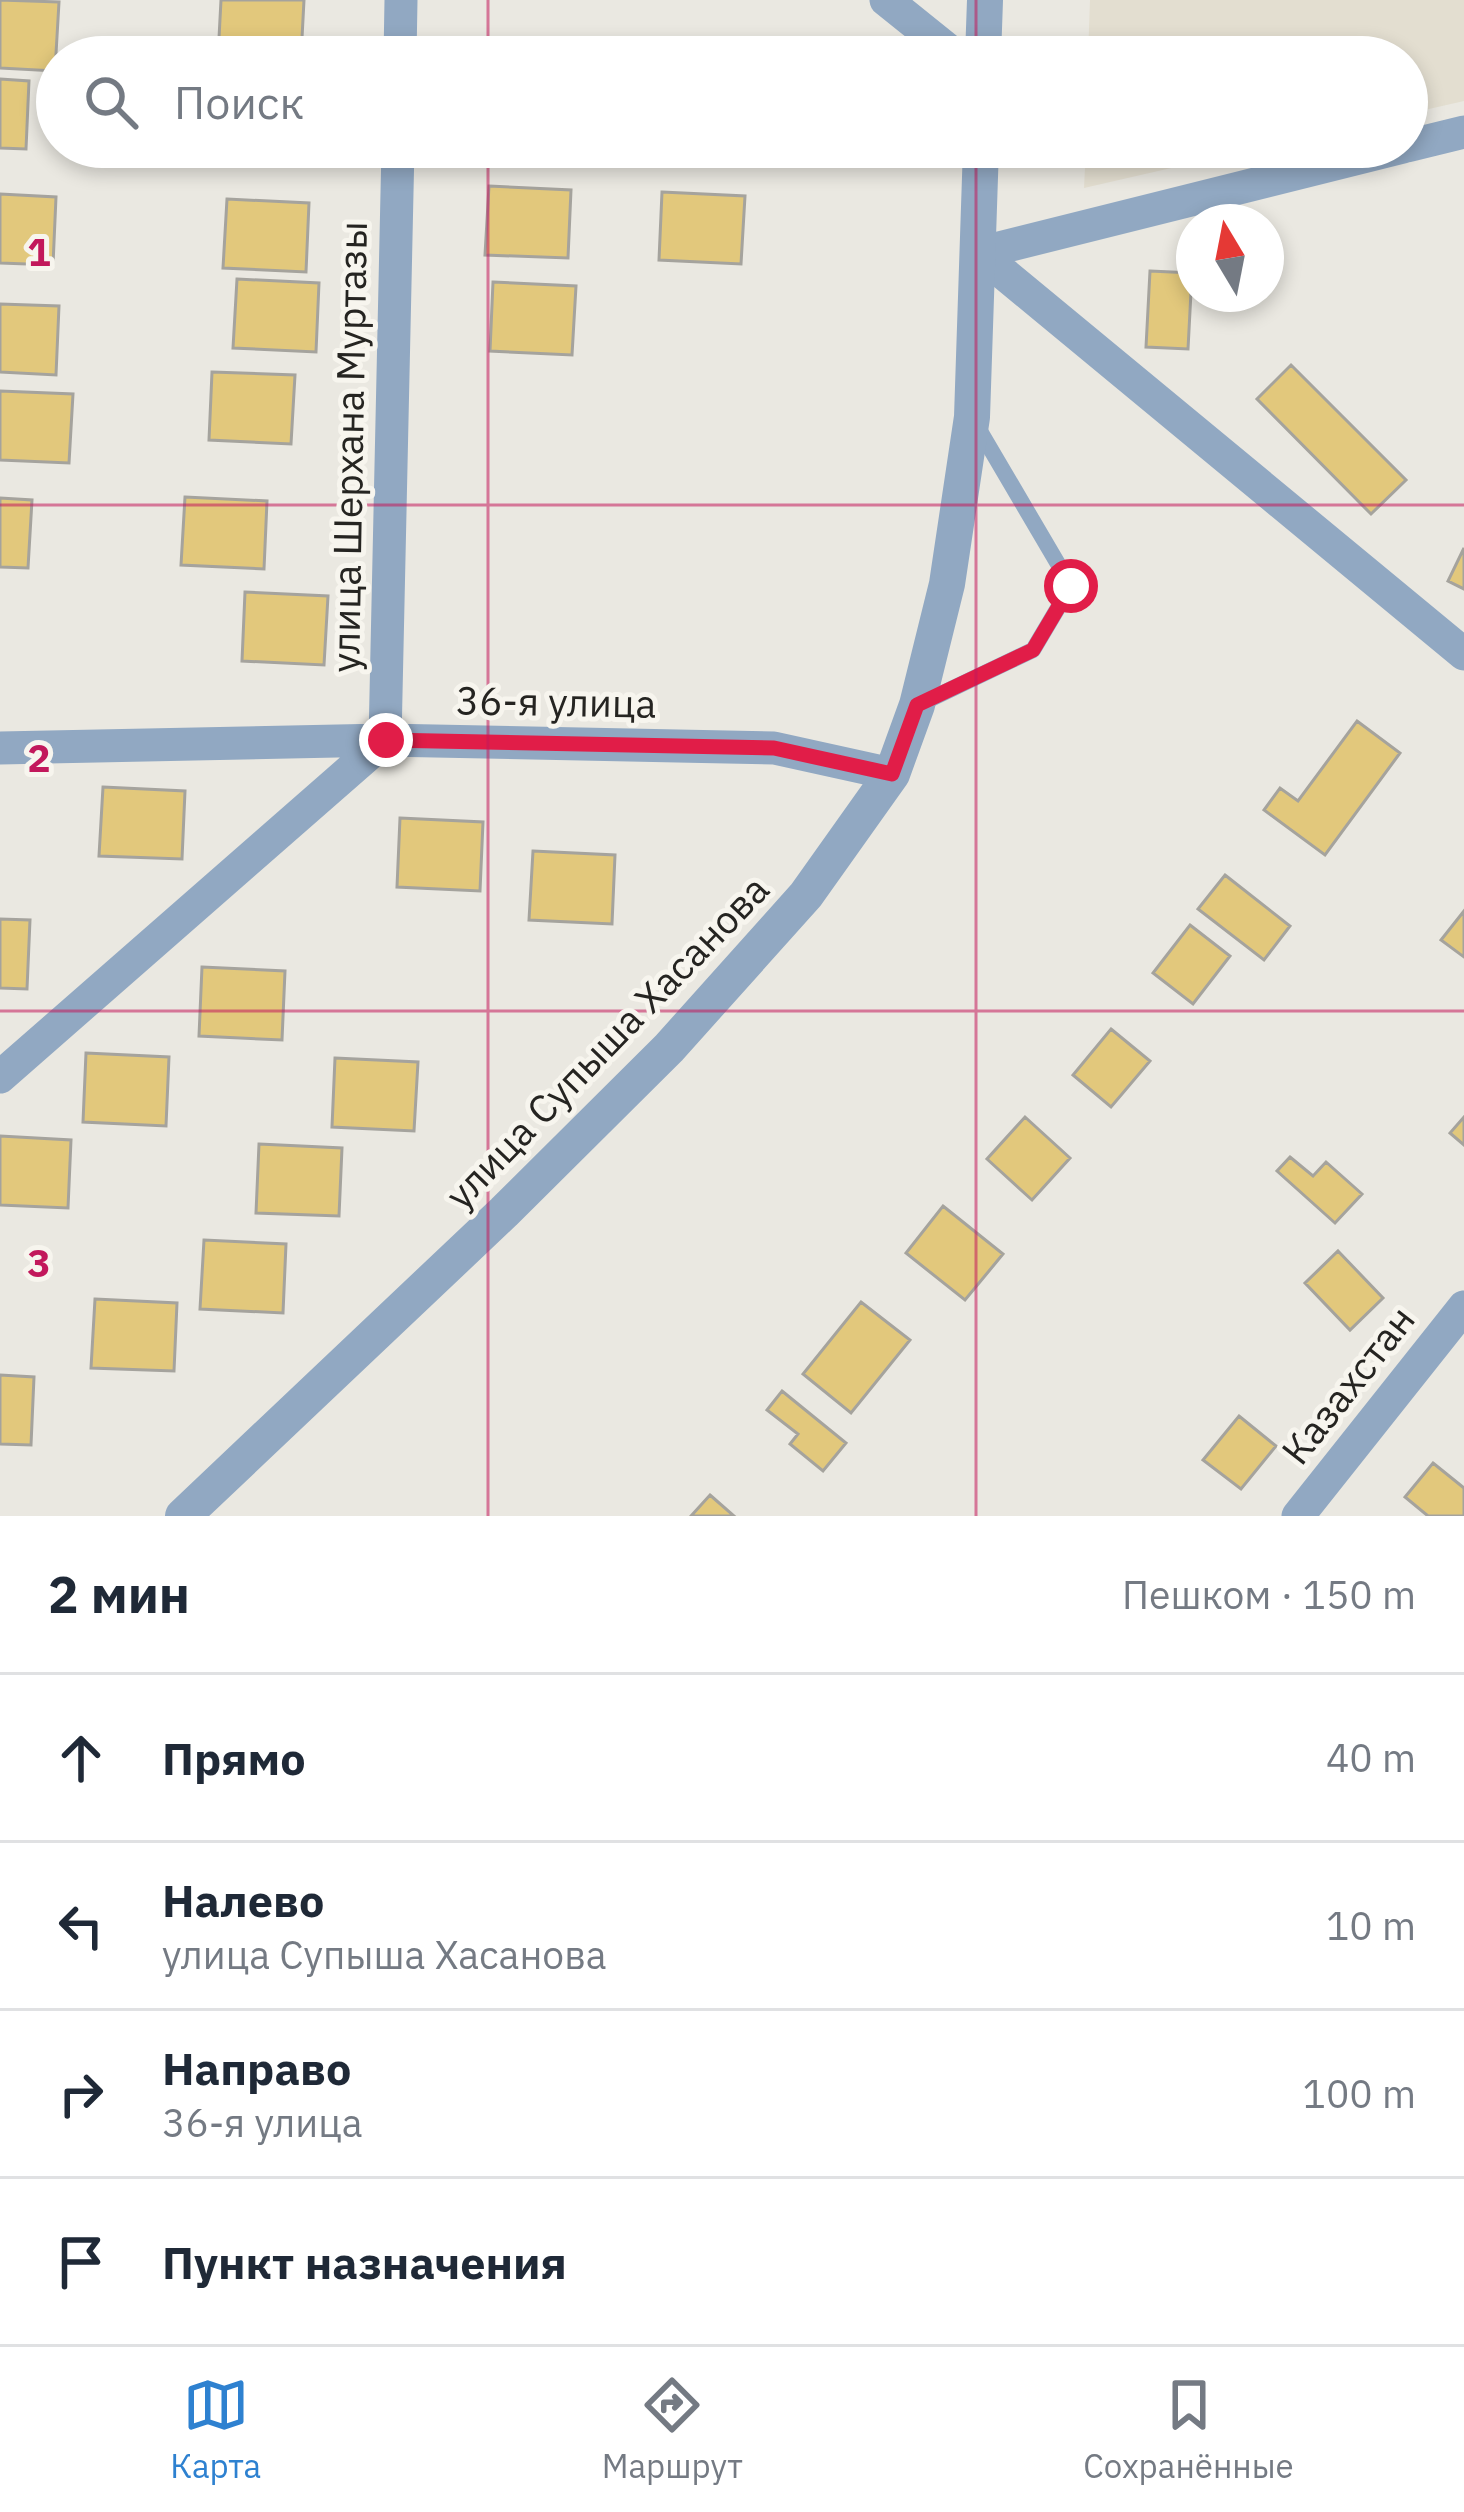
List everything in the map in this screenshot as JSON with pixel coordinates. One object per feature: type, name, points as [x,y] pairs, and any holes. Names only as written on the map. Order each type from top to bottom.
[{"type":"street","points":[[400,36],[401,0]]},
{"type":"street","points":[[886,0],[931,36]]},
{"type":"street","points":[[984,36],[985,0]]},
{"type":"street","points":[[1428,141],[1464,132]]},
{"type":"street","name":"улица Шерхана Муртазы","points":[[386,740],[398,168]]},
{"type":"street","name":"улица Супыша Хасанова","points":[[183,1516],[669,1048],[806,896],[892,774],[917,705],[947,584],[972,417],[981,168]]},
{"type":"street","points":[[979,253],[1321,168]]},
{"type":"street","points":[[979,253],[1464,654]]},
{"type":"street","points":[[0,1077],[386,740]]},
{"type":"street","name":"36-я улица","points":[[0,748],[386,740],[774,748],[892,774]]},
{"type":"street","name":"Казахстан","points":[[1298,1516],[1464,1307]]},
{"type":"lane","points":[[917,705],[1033,650],[1071,586],[972,417]]},
{"type":"shaded area","points":[[1090,0],[1464,0],[1464,101],[1428,109],[1428,36],[1089,36]]},
{"type":"shaded area","points":[[1085,168],[1171,168],[1084,188]]},
{"type":"building","points":[[0,0],[59,2],[57,36],[36,36],[36,70],[0,68]]},
{"type":"building","points":[[221,0],[304,0],[302,36],[219,36]]},
{"type":"building","points":[[0,79],[29,81],[26,149],[0,148]]},
{"type":"building","points":[[489,186],[571,190],[568,258],[485,255]]},
{"type":"building","points":[[662,192],[745,196],[741,264],[659,260]]},
{"type":"building","points":[[0,194],[56,197],[53,265],[0,263]]},
{"type":"building","points":[[227,199],[309,203],[306,272],[223,268]]},
{"type":"building","points":[[1150,271],[1176,272],[1176,312],[1190,312],[1188,349],[1146,347]]},
{"type":"building","points":[[237,279],[319,283],[316,352],[233,348]]},
{"type":"building","points":[[493,282],[576,286],[572,355],[490,351]]},
{"type":"building","points":[[0,304],[59,306],[56,375],[0,372]]},
{"type":"building","points":[[1291,365],[1406,480],[1371,514],[1257,399]]},
{"type":"building","points":[[212,372],[295,375],[291,444],[209,440]]},
{"type":"building","points":[[0,391],[73,394],[69,463],[0,460]]},
{"type":"building","points":[[185,497],[267,501],[264,569],[181,565]]},
{"type":"building","points":[[0,498],[32,500],[28,568],[0,567]]},
{"type":"building","points":[[1464,548],[1464,589],[1448,581]]},
{"type":"building","points":[[245,592],[328,596],[324,665],[242,661]]},
{"type":"building","points":[[1357,721],[1400,753],[1325,855],[1264,810],[1280,788],[1298,801]]},
{"type":"building","points":[[103,787],[185,791],[182,859],[99,856]]},
{"type":"building","points":[[400,818],[483,822],[480,891],[397,887]]},
{"type":"building","points":[[533,851],[615,855],[612,924],[529,920]]},
{"type":"building","points":[[1225,875],[1290,926],[1264,960],[1198,909]]},
{"type":"building","points":[[1464,911],[1464,957],[1441,940]]},
{"type":"building","points":[[0,919],[30,920],[27,989],[0,988]]},
{"type":"building","points":[[1190,925],[1230,956],[1193,1004],[1153,973]]},
{"type":"building","points":[[202,967],[285,971],[282,1040],[199,1036]]},
{"type":"building","points":[[1111,1029],[1150,1061],[1111,1107],[1073,1075]]},
{"type":"building","points":[[86,1053],[169,1057],[166,1126],[83,1122]]},
{"type":"building","points":[[335,1058],[418,1062],[414,1131],[332,1127]]},
{"type":"building","points":[[1025,1117],[1070,1158],[1032,1200],[987,1159]]},
{"type":"building","points":[[1464,1117],[1464,1145],[1450,1133]]},
{"type":"building","points":[[0,1136],[71,1140],[68,1208],[0,1205]]},
{"type":"building","points":[[259,1144],[342,1148],[339,1216],[256,1213]]},
{"type":"building","points":[[1290,1157],[1313,1176],[1326,1162],[1362,1194],[1335,1223],[1277,1171]]},
{"type":"building","points":[[943,1206],[1003,1254],[965,1300],[906,1253]]},
{"type":"building","points":[[204,1240],[286,1244],[283,1313],[200,1309]]},
{"type":"building","points":[[1338,1251],[1383,1298],[1350,1330],[1305,1283]]},
{"type":"building","points":[[95,1299],[177,1303],[174,1371],[91,1368]]},
{"type":"building","points":[[861,1302],[910,1340],[851,1413],[803,1374]]},
{"type":"building","points":[[0,1375],[34,1377],[31,1445],[0,1444]]},
{"type":"building","points":[[782,1391],[846,1443],[823,1471],[790,1444],[798,1434],[767,1410]]},
{"type":"building","points":[[1239,1416],[1276,1446],[1241,1489],[1203,1460]]},
{"type":"building","points":[[1433,1463],[1464,1488],[1464,1516],[1428,1516],[1405,1497]]},
{"type":"building","points":[[710,1495],[734,1516],[691,1516]]},
{"type":"route","points":[[386,740],[774,748],[892,774],[917,705],[1033,650],[1071,586]]}]
